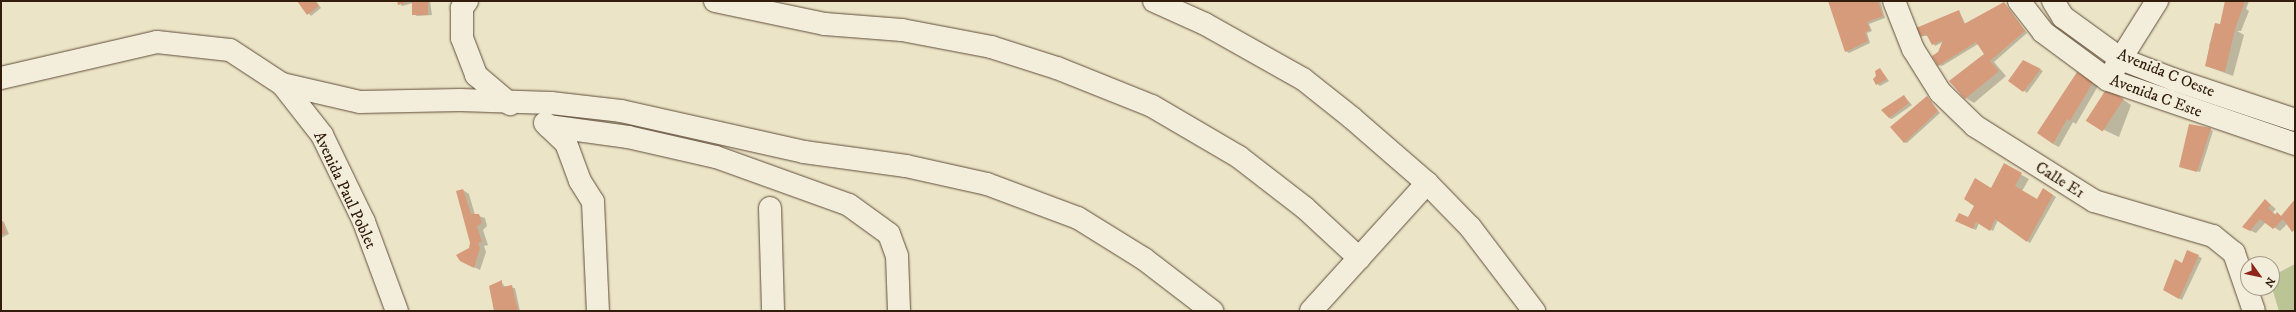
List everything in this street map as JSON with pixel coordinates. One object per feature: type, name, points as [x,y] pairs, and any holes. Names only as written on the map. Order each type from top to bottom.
[{"type":"street","points":[[467,1],[462,8],[462,38],[476,75],[504,102],[540,119],[566,143],[580,181],[593,202],[598,311]]},
{"type":"street","points":[[715,1],[824,24],[902,30],[991,47],[1079,76],[1152,106],[1239,157],[1305,208],[1359,258]]},
{"type":"street","points":[[1154,1],[1206,24],[1304,80],[1427,183],[1470,227],[1534,311]]},
{"type":"street","name":"Calle E1","points":[[1894,1],[1913,49],[1936,86],[1975,126],[2094,201],[2213,236],[2234,253],[2254,311]]},
{"type":"street","name":"Avenida C Este","points":[[2019,1],[2043,32],[2108,80],[2295,144]]},
{"type":"street","name":"Avenida C Oeste","points":[[2053,1],[2063,17],[2122,59],[2175,80],[2295,120]]},
{"type":"street","points":[[2108,80],[2157,1]]},
{"type":"street","name":"Avenida Paul Poblet","points":[[1,78],[156,42],[230,50],[282,84],[322,135],[364,222],[396,311]]},
{"type":"street","points":[[282,84],[360,102],[551,103],[621,112],[804,152],[906,166],[987,184],[1078,218],[1144,259],[1212,311]]},
{"type":"street","points":[[548,126],[628,137],[716,158],[849,205],[889,234],[897,256],[899,311]]},
{"type":"street","points":[[1311,311],[1427,183]]},
{"type":"street","points":[[770,208],[773,311]]},
{"type":"green space","points":[[2295,264],[2295,311],[2279,311],[2274,296],[2280,296],[2280,272]]},
{"type":"building","points":[[297,1],[315,1],[319,6],[307,15]]},
{"type":"building","points":[[397,1],[411,1],[398,5]]},
{"type":"building","points":[[412,1],[428,1],[428,15],[412,15]]},
{"type":"building","points":[[1828,1],[1878,1],[1883,16],[1867,22],[1870,30],[1865,32],[1868,41],[1845,52]]},
{"type":"building","points":[[2225,1],[2245,1],[2235,29],[2225,72],[2205,66],[2215,23],[2220,24]]},
{"type":"building","points":[[2004,2],[2025,31],[1990,61],[1999,71],[1965,99],[1949,81],[1984,54],[1976,42],[1938,66],[1932,56],[1938,52],[1943,40],[1932,45],[1926,34],[1921,37],[1916,28],[1959,10],[1964,24]]},
{"type":"building","points":[[2023,60],[2041,69],[2023,92],[2008,81]]},
{"type":"building","points":[[1880,68],[1887,79],[1876,85],[1873,79],[1876,76],[1875,71]]},
{"type":"building","points":[[2077,72],[2093,82],[2070,121],[2067,119],[2053,144],[2037,133]]},
{"type":"building","points":[[2107,88],[2124,99],[2103,132],[2086,121]]},
{"type":"building","points":[[1904,95],[1909,103],[1889,118],[1881,110]]},
{"type":"building","points":[[1927,96],[1938,111],[1904,143],[1890,127]]},
{"type":"building","points":[[2189,124],[2211,128],[2197,172],[2179,167]]},
{"type":"building","points":[[2004,163],[2022,173],[2015,186],[2037,199],[2043,188],[2053,195],[2027,242],[1995,219],[1990,231],[1976,222],[1973,229],[1955,221],[1959,213],[1968,217],[1974,206],[1964,199],[1975,178],[1991,188]]},
{"type":"building","points":[[463,189],[471,214],[479,214],[482,223],[477,226],[482,242],[478,243],[480,248],[474,268],[460,261],[456,255],[469,248],[470,243],[456,191]]},
{"type":"building","points":[[2265,199],[2271,205],[2268,208],[2275,215],[2277,212],[2281,216],[2295,199],[2295,230],[2292,232],[2283,219],[2273,229],[2260,219],[2250,231],[2242,227]]},
{"type":"building","points":[[1,218],[6,233],[1,235]]},
{"type":"building","points":[[2187,250],[2199,255],[2179,299],[2163,290],[2175,259],[2182,263]]},
{"type":"building","points":[[502,280],[502,287],[512,285],[518,311],[494,311],[489,286]]}]
